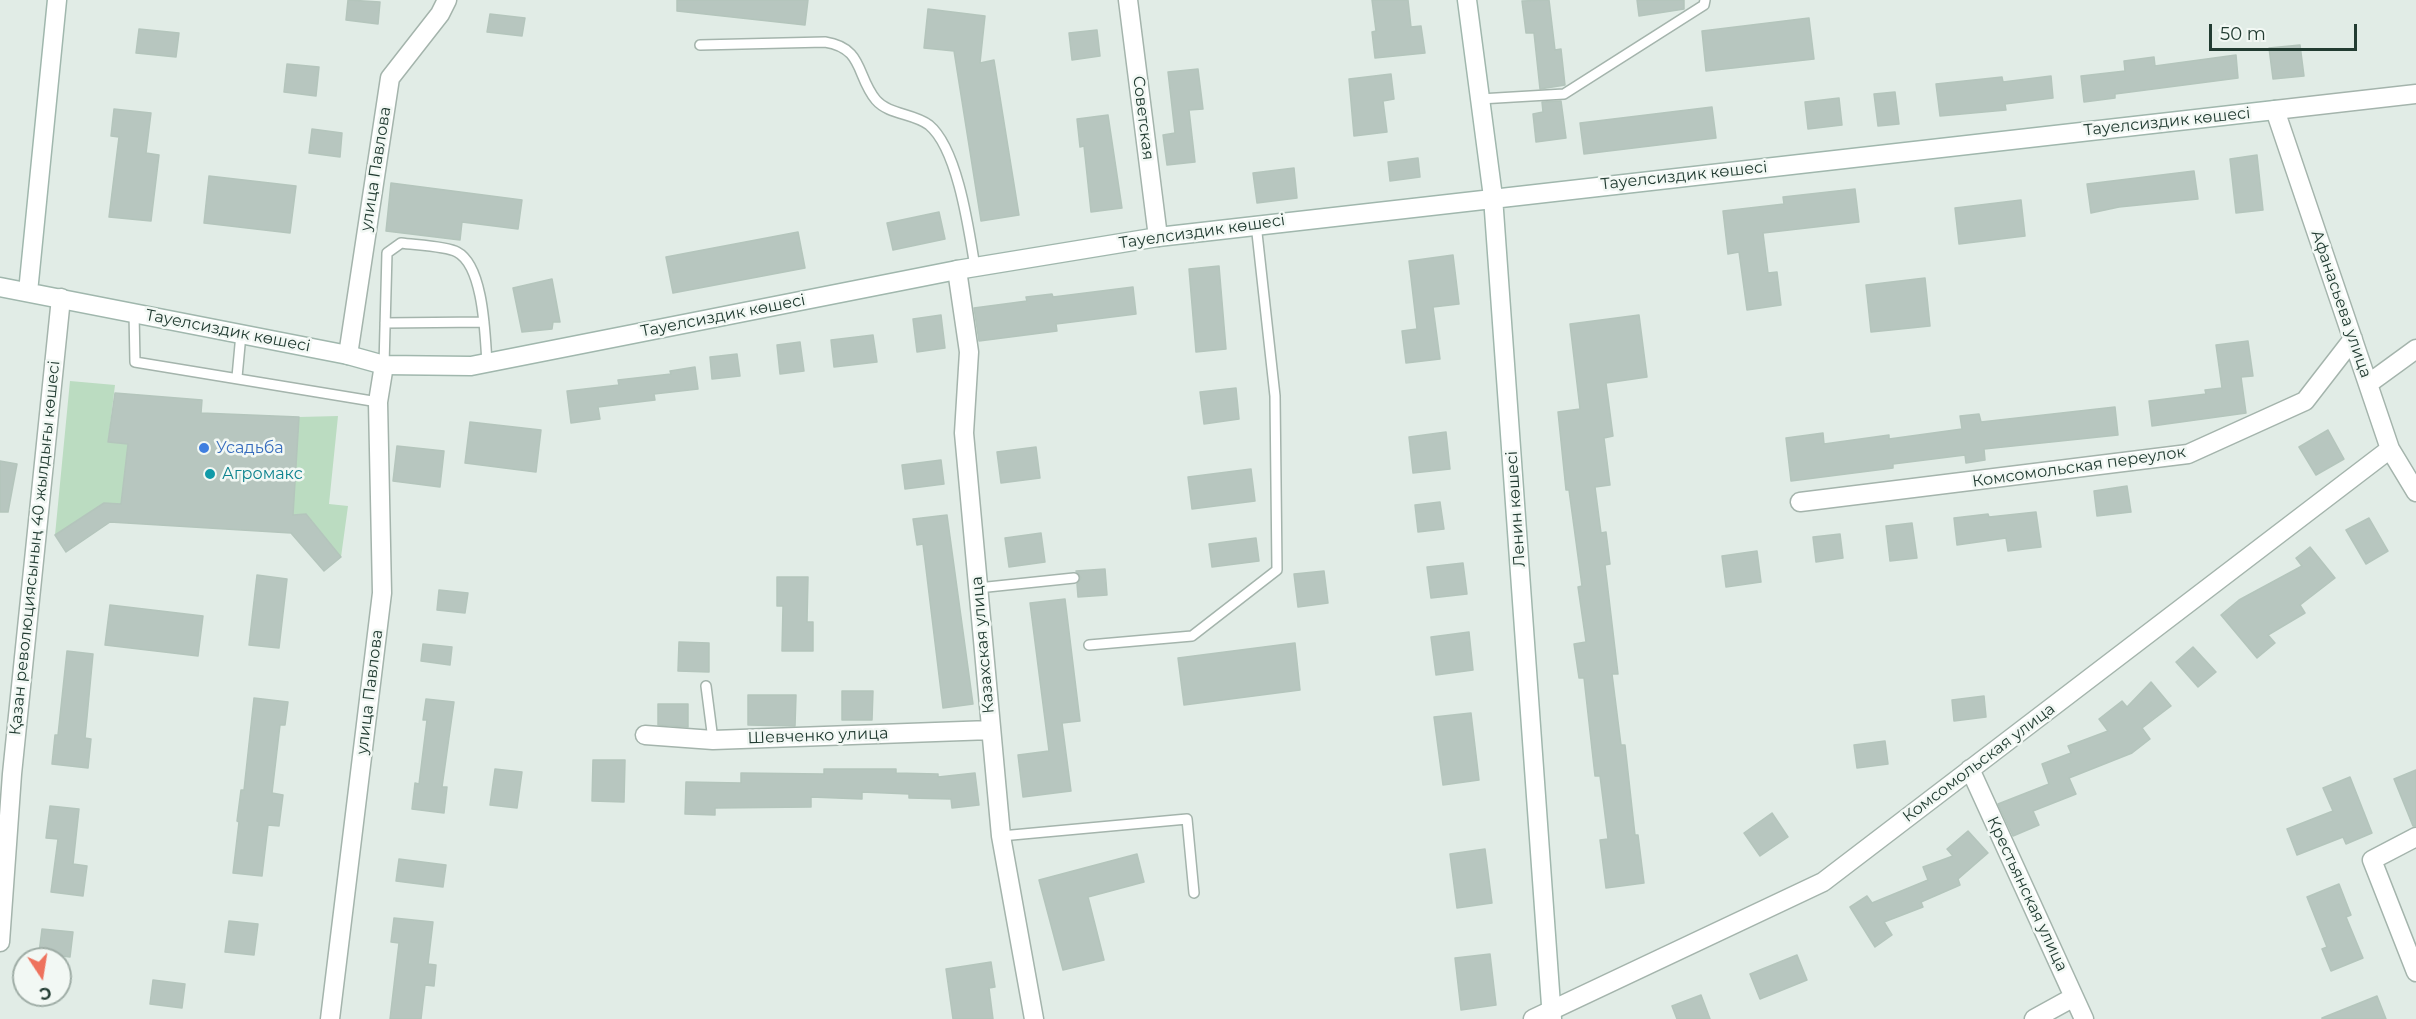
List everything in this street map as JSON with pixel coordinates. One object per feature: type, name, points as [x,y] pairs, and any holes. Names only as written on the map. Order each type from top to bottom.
[{"type":"street","points":[[28,292],[57,0]]},
{"type":"street","name":"улица Павлова","points":[[348,355],[390,78],[440,14],[447,0]]},
{"type":"street","name":"Советская","points":[[1128,0],[1158,237]]},
{"type":"street","name":"Ленин көшесі","points":[[1467,0],[1493,197],[1552,1015]]},
{"type":"street","name":"Тауелсиздик көшесі","points":[[0,287],[348,355],[384,365],[430,367],[487,363],[957,270],[1158,237],[1493,197],[2416,94]]},
{"type":"street","name":"Афанасьева улица","points":[[2275,110],[2390,448],[2416,492]]},
{"type":"street","name":"Казахская улица","points":[[957,270],[969,352],[964,433],[1001,836],[1034,1019]]},
{"type":"street","name":"Қазан революциясының 40 жылдығы көшесі","points":[[0,942],[6,774],[61,298]]},
{"type":"street","name":"Комсомольская переулок","points":[[1800,502],[2188,454],[2305,401],[2352,339]]},
{"type":"street","points":[[2367,384],[2416,349]]},
{"type":"street","name":"улица Павлова","points":[[330,1019],[381,593],[378,402],[384,365]]},
{"type":"street","name":"Комсомольская улица","points":[[1533,1019],[1552,1015],[1823,882],[2390,448]]},
{"type":"street","name":"Шевченко улица","points":[[645,735],[713,740],[991,730]]},
{"type":"street","name":"Крестьянская улица","points":[[1970,770],[2084,1019]]},
{"type":"street","points":[[2416,837],[2372,860],[2416,972]]},
{"type":"street","points":[[2034,1019],[2074,997]]},
{"type":"lane","points":[[1480,99],[1564,94],[1704,5],[1705,0]]},
{"type":"lane","points":[[700,45],[825,42],[837,44],[845,49],[855,58],[874,97],[880,104],[926,123],[942,143],[965,206],[975,267]]},
{"type":"lane","points":[[1089,645],[1192,636],[1277,570],[1275,396],[1256,224]]},
{"type":"lane","points":[[384,365],[387,253],[401,243],[457,251],[469,263],[478,289],[484,322],[487,363]]},
{"type":"lane","points":[[134,313],[135,362],[378,402]]},
{"type":"lane","points":[[385,323],[484,322]]},
{"type":"lane","points":[[237,377],[242,334]]},
{"type":"lane","points":[[978,588],[1074,578]]},
{"type":"lane","points":[[706,686],[713,740]]},
{"type":"lane","points":[[1001,836],[1187,819],[1194,893]]},
{"type":"green space","points":[[70,381],[115,385],[108,442],[128,444],[121,504],[104,503],[55,535]]},
{"type":"green space","points":[[338,416],[329,504],[348,506],[341,557],[306,514],[293,515],[299,417]]},
{"type":"building","points":[[348,0],[380,2],[378,24],[346,20]]},
{"type":"building","points":[[677,0],[808,0],[805,25],[677,11]]},
{"type":"building","points":[[1372,0],[1408,0],[1411,27],[1421,26],[1425,53],[1375,58],[1372,32],[1376,31]]},
{"type":"building","points":[[1549,0],[1555,50],[1561,49],[1565,85],[1540,89],[1534,33],[1526,33],[1522,1]]},
{"type":"building","points":[[1637,0],[1684,0],[1684,9],[1639,16]]},
{"type":"building","points":[[928,9],[985,16],[980,63],[994,60],[1019,215],[981,221],[954,51],[924,48]]},
{"type":"building","points":[[490,14],[525,18],[522,36],[487,32]]},
{"type":"building","points":[[1809,18],[1814,59],[1706,71],[1702,31]]},
{"type":"building","points":[[139,29],[179,33],[176,57],[136,53]]},
{"type":"building","points":[[1097,30],[1100,56],[1072,60],[1069,33]]},
{"type":"building","points":[[2300,45],[2304,76],[2273,79],[2269,48]]},
{"type":"building","points":[[2236,55],[2238,78],[2115,94],[2115,98],[2084,102],[2081,76],[2125,71],[2124,61],[2154,57],[2155,66]]},
{"type":"building","points":[[287,64],[319,67],[316,96],[284,92]]},
{"type":"building","points":[[1198,69],[1203,109],[1189,110],[1195,162],[1167,165],[1163,135],[1175,133],[1168,72]]},
{"type":"building","points":[[1391,74],[1394,99],[1383,101],[1387,132],[1354,136],[1349,79]]},
{"type":"building","points":[[2051,76],[2053,98],[2005,104],[2006,110],[1940,116],[1936,84],[2002,77],[2003,82]]},
{"type":"building","points":[[1895,92],[1899,124],[1878,126],[1874,94]]},
{"type":"building","points":[[1839,98],[1842,125],[1808,129],[1805,102]]},
{"type":"building","points":[[1561,101],[1566,138],[1536,142],[1533,114],[1543,112],[1542,102]]},
{"type":"building","points":[[1712,107],[1716,138],[1584,154],[1580,123]]},
{"type":"building","points":[[114,109],[151,113],[146,153],[159,155],[151,221],[109,217],[119,137],[111,136]]},
{"type":"building","points":[[1108,115],[1122,208],[1091,212],[1084,146],[1080,147],[1077,119]]},
{"type":"building","points":[[312,129],[342,133],[340,157],[309,153]]},
{"type":"building","points":[[2257,155],[2263,210],[2236,213],[2230,159]]},
{"type":"building","points":[[1418,158],[1420,177],[1390,181],[1388,162]]},
{"type":"building","points":[[1294,168],[1297,198],[1257,203],[1253,173]]},
{"type":"building","points":[[2194,171],[2198,199],[2119,207],[2091,213],[2087,184]]},
{"type":"building","points":[[209,176],[296,186],[290,233],[204,223]]},
{"type":"building","points":[[391,183],[522,200],[518,229],[462,222],[460,240],[386,231]]},
{"type":"building","points":[[1855,189],[1859,222],[1763,233],[1768,273],[1777,272],[1781,305],[1747,310],[1739,252],[1728,254],[1723,211],[1784,204],[1783,197]]},
{"type":"building","points":[[2021,200],[2025,236],[1959,244],[1955,208]]},
{"type":"building","points":[[939,212],[945,239],[893,250],[887,223]]},
{"type":"building","points":[[798,232],[805,268],[673,293],[666,257]]},
{"type":"building","points":[[1453,255],[1459,304],[1433,307],[1440,359],[1406,363],[1402,331],[1417,329],[1409,261]]},
{"type":"building","points":[[1219,266],[1226,349],[1196,352],[1189,269]]},
{"type":"building","points":[[1925,278],[1930,326],[1871,332],[1866,285]]},
{"type":"building","points":[[552,279],[560,322],[553,322],[552,329],[522,332],[513,288]]},
{"type":"building","points":[[1133,287],[1136,314],[1056,324],[1057,331],[979,341],[974,308],[1027,301],[1026,297],[1052,294],[1053,297]]},
{"type":"building","points":[[941,315],[945,348],[917,352],[913,319]]},
{"type":"building","points":[[1639,315],[1647,377],[1606,383],[1613,436],[1604,438],[1610,485],[1595,487],[1601,533],[1606,532],[1610,564],[1605,565],[1618,674],[1612,674],[1621,745],[1625,745],[1635,835],[1638,835],[1644,883],[1606,888],[1600,840],[1608,839],[1600,776],[1595,776],[1584,678],[1579,678],[1574,644],[1586,642],[1578,587],[1582,586],[1569,490],[1566,490],[1558,412],[1580,409],[1570,324]]},
{"type":"building","points":[[873,335],[877,362],[834,367],[831,340]]},
{"type":"building","points":[[2248,341],[2253,376],[2241,377],[2246,413],[2152,426],[2149,401],[2206,394],[2205,390],[2222,388],[2216,345]]},
{"type":"building","points":[[800,342],[804,371],[780,374],[777,345]]},
{"type":"building","points":[[737,354],[740,376],[712,379],[710,357]]},
{"type":"building","points":[[695,367],[698,389],[654,394],[655,400],[598,407],[600,419],[571,423],[567,391],[619,385],[618,380],[671,374],[670,371]]},
{"type":"building","points":[[1236,388],[1239,419],[1204,424],[1200,392]]},
{"type":"building","name":"Агромакс","points":[[115,393],[202,400],[201,413],[299,417],[293,515],[306,514],[341,557],[324,571],[291,533],[110,522],[66,552],[55,535],[104,503],[121,504],[128,444],[108,442]]},
{"type":"building","points":[[2115,407],[2118,435],[1984,449],[1985,460],[1966,463],[1965,455],[1893,464],[1893,468],[1791,481],[1786,438],[1823,433],[1824,444],[1889,435],[1889,439],[1962,429],[1960,416],[1979,414],[1981,422]]},
{"type":"building","points":[[470,422],[541,430],[536,472],[465,463]]},
{"type":"building","points":[[2328,430],[2344,459],[2316,475],[2299,447]]},
{"type":"building","points":[[1446,432],[1450,469],[1413,473],[1409,437]]},
{"type":"building","points":[[397,446],[444,451],[440,487],[393,481]]},
{"type":"building","points":[[1036,447],[1040,478],[1001,483],[997,452]]},
{"type":"building","points":[[941,460],[944,484],[905,489],[902,465]]},
{"type":"building","points":[[0,461],[17,464],[8,512],[0,512]]},
{"type":"building","points":[[1251,469],[1255,501],[1192,509],[1188,477]]},
{"type":"building","points":[[2127,486],[2131,512],[2097,516],[2094,491]]},
{"type":"building","points":[[1440,502],[1444,529],[1418,532],[1415,505]]},
{"type":"building","points":[[2036,512],[2041,547],[2008,551],[2006,538],[1957,545],[1954,518]]},
{"type":"building","points":[[947,515],[973,704],[943,708],[923,544],[917,545],[913,519]]},
{"type":"building","points":[[2369,518],[2388,551],[2366,564],[2346,530]]},
{"type":"building","points":[[1912,523],[1917,558],[1890,561],[1886,526]]},
{"type":"building","points":[[1041,533],[1045,562],[1009,567],[1005,538]]},
{"type":"building","points":[[1840,534],[1843,558],[1816,562],[1813,537]]},
{"type":"building","points":[[1256,538],[1259,561],[1212,567],[1209,544]]},
{"type":"building","points":[[2310,547],[2335,578],[2300,605],[2305,613],[2268,635],[2275,643],[2257,658],[2221,615],[2239,600],[2302,566],[2296,558]]},
{"type":"building","points":[[1757,551],[1761,582],[1726,587],[1722,556]]},
{"type":"building","points":[[1463,563],[1467,594],[1431,598],[1427,567]]},
{"type":"building","points":[[1105,569],[1107,595],[1078,597],[1077,584],[1081,578],[1076,571]]},
{"type":"building","points":[[1324,571],[1328,603],[1298,607],[1294,574]]},
{"type":"building","points":[[257,575],[287,579],[279,648],[249,645]]},
{"type":"building","points":[[777,577],[808,577],[807,622],[813,622],[813,651],[782,651],[783,606],[777,606]]},
{"type":"building","points":[[439,590],[468,593],[465,613],[437,610]]},
{"type":"building","points":[[1065,599],[1080,721],[1062,723],[1071,791],[1023,797],[1018,755],[1049,751],[1030,603]]},
{"type":"building","points":[[110,605],[203,616],[198,656],[105,645]]},
{"type":"building","points":[[1469,632],[1473,670],[1436,675],[1431,637]]},
{"type":"building","points":[[679,642],[709,643],[709,672],[678,671]]},
{"type":"building","points":[[1295,643],[1300,690],[1184,705],[1178,658]]},
{"type":"building","points":[[423,644],[452,647],[450,665],[421,661]]},
{"type":"building","points":[[2193,647],[2216,672],[2198,687],[2176,662]]},
{"type":"building","points":[[67,651],[93,654],[85,738],[91,739],[88,768],[52,764],[55,735],[58,735]]},
{"type":"building","points":[[2151,682],[2171,706],[2142,728],[2150,739],[2132,753],[2069,778],[2076,794],[2033,811],[2039,825],[2013,836],[1998,804],[2049,784],[2042,764],[2071,753],[2068,746],[2108,731],[2099,719],[2122,701],[2127,707]]},
{"type":"building","points":[[842,691],[873,691],[872,720],[842,720]]},
{"type":"building","points":[[748,695],[796,695],[795,726],[748,725]]},
{"type":"building","points":[[1984,696],[1986,717],[1954,721],[1952,700]]},
{"type":"building","points":[[254,698],[288,702],[285,725],[280,725],[272,793],[283,795],[279,826],[268,825],[262,876],[233,873],[239,822],[237,821],[241,790],[244,790]]},
{"type":"building","points":[[426,699],[454,702],[442,787],[447,787],[444,813],[412,809],[415,783],[419,784],[427,720],[423,720]]},
{"type":"building","points":[[658,704],[688,704],[688,727],[658,725]]},
{"type":"building","points":[[1471,713],[1479,780],[1443,785],[1434,717]]},
{"type":"building","points":[[1885,741],[1888,764],[1857,768],[1854,745]]},
{"type":"building","points":[[593,760],[625,760],[624,802],[592,801]]},
{"type":"building","points":[[495,769],[522,772],[517,808],[490,805]]},
{"type":"building","points":[[824,769],[896,769],[896,773],[938,774],[938,777],[975,773],[979,805],[952,808],[951,799],[909,798],[909,794],[862,792],[862,799],[811,797],[811,807],[715,808],[715,815],[685,814],[686,782],[741,783],[741,773],[824,774]]},
{"type":"building","points":[[2416,770],[2416,826],[2413,826],[2394,779]]},
{"type":"building","points":[[2350,777],[2372,833],[2346,844],[2343,837],[2297,855],[2287,829],[2333,811],[2323,788]]},
{"type":"building","points":[[50,806],[79,809],[73,864],[87,866],[83,896],[51,892],[58,839],[46,838]]},
{"type":"building","points":[[1772,813],[1788,837],[1760,856],[1744,833]]},
{"type":"building","points":[[1968,831],[1988,853],[1958,879],[1960,885],[1921,902],[1923,907],[1884,922],[1892,935],[1875,947],[1850,907],[1867,896],[1872,903],[1928,880],[1923,867],[1953,856],[1947,849]]},
{"type":"building","points":[[1485,849],[1492,903],[1457,908],[1450,854]]},
{"type":"building","points":[[1137,854],[1144,882],[1088,897],[1104,960],[1063,970],[1039,880]]},
{"type":"building","points":[[399,859],[446,865],[443,887],[396,881]]},
{"type":"building","points":[[2339,884],[2351,915],[2346,917],[2363,958],[2331,971],[2322,949],[2327,947],[2307,897]]},
{"type":"building","points":[[394,918],[433,922],[428,964],[436,965],[434,986],[425,985],[421,1019],[390,1019],[399,943],[391,942]]},
{"type":"building","points":[[229,921],[258,924],[254,955],[225,952]]},
{"type":"building","points":[[42,929],[73,932],[71,947],[40,947]]},
{"type":"building","points":[[1490,954],[1496,1005],[1461,1010],[1455,958]]},
{"type":"building","points":[[1797,955],[1807,980],[1760,999],[1750,974]]},
{"type":"building","points":[[991,962],[995,987],[989,988],[993,1019],[953,1019],[946,969]]},
{"type":"building","points":[[153,980],[185,984],[182,1008],[150,1004]]},
{"type":"building","points":[[1701,995],[1710,1019],[1677,1019],[1672,1006]]},
{"type":"building","points":[[2377,996],[2386,1019],[2322,1019],[2322,1018]]},
{"type":"place","name":"Усадьба","points":[[204,448]]},
{"type":"place","name":"Агромакс","points":[[210,474]]}]
